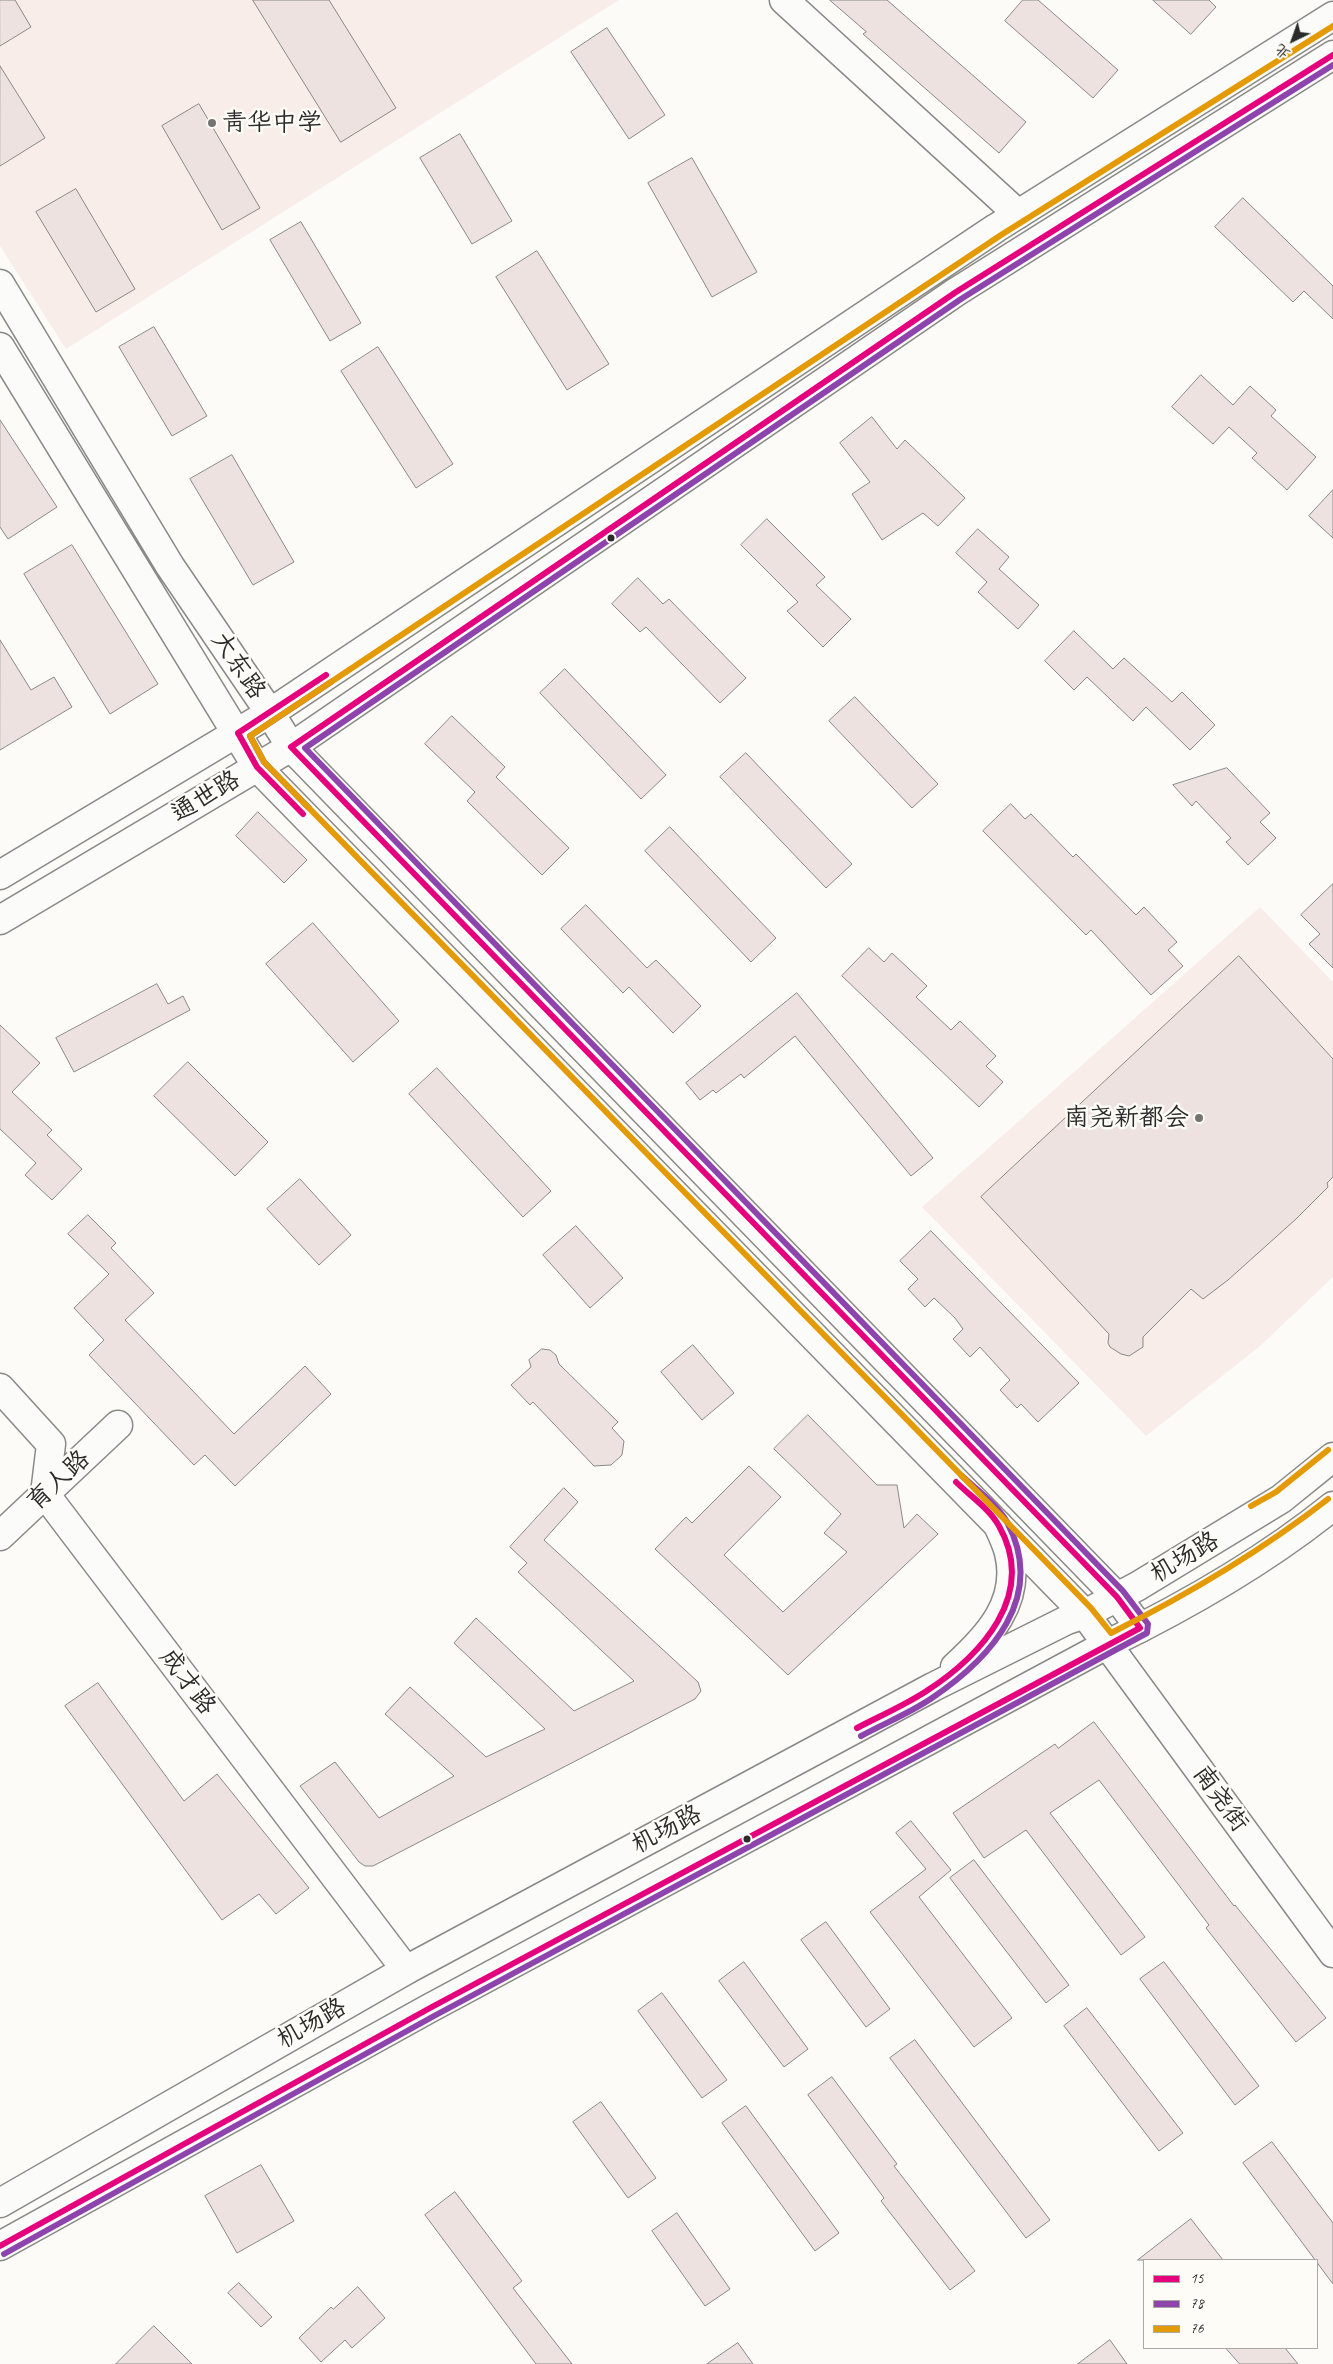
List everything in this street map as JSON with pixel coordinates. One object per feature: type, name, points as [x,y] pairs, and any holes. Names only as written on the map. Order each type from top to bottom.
[{"type":"main road","points":[[784,0],[1018,214]]},
{"type":"main road","name":"通世路","points":[[0,875],[270,713],[1018,214],[1333,16]]},
{"type":"main road","name":"通世路","points":[[0,920],[291,747],[956,292],[1333,55]]},
{"type":"main road","name":"大东路","points":[[0,284],[170,566],[291,747],[1117,1597],[1140,1628]]},
{"type":"main road","name":"大东路","points":[[0,347],[238,733],[257,767],[1085,1614],[1108,1644]]},
{"type":"main road","points":[[0,1388],[51,1444],[45,1494]]},
{"type":"main road","name":"育人路","points":[[0,1536],[118,1425]]},
{"type":"main road","name":"机场路","points":[[0,2203],[406,1970],[933,1687],[1117,1597],[1281,1499],[1333,1458]]},
{"type":"main road","name":"成才路","points":[[45,1494],[406,1970]]},
{"type":"main road","name":"机场路","points":[[0,2246],[430,2008],[1140,1628],[1228,1578],[1303,1530],[1333,1506]]},
{"type":"main road","points":[[933,1687],[972,1652],[993,1629],[1006,1608],[1012,1581],[1009,1553],[998,1525]]},
{"type":"main road","name":"南尧街","points":[[1108,1644],[1333,1953]]},
{"type":"shaded area","name":"青华中学","points":[[0,0],[619,0],[66,349],[0,246]]},
{"type":"shaded area","name":"南尧新都会","points":[[1260,907],[1333,982],[1333,1277],[1259,1347],[1146,1436],[922,1207]]},
{"type":"building","points":[[0,0],[15,0],[31,27],[0,46]]},
{"type":"building","points":[[253,0],[329,0],[396,108],[341,142]]},
{"type":"building","points":[[830,0],[887,0],[1026,122],[999,153],[863,34],[866,32]]},
{"type":"building","points":[[1023,0],[1038,0],[1118,70],[1093,98],[1005,21]]},
{"type":"building","points":[[1153,0],[1209,0],[1216,7],[1191,34]]},
{"type":"building","points":[[607,28],[665,115],[629,139],[571,52]]},
{"type":"building","points":[[0,66],[45,138],[0,166]]},
{"type":"building","points":[[199,104],[260,208],[222,230],[162,126]]},
{"type":"building","points":[[460,134],[512,221],[472,244],[420,158]]},
{"type":"building","points":[[692,158],[757,272],[712,297],[648,183]]},
{"type":"building","points":[[76,189],[135,289],[96,312],[36,212]]},
{"type":"building","points":[[1243,198],[1333,286],[1333,319],[1304,291],[1293,302],[1215,227]]},
{"type":"building","points":[[301,222],[361,323],[330,341],[270,240]]},
{"type":"building","points":[[537,251],[609,364],[567,390],[496,277]]},
{"type":"building","points":[[154,327],[207,416],[172,436],[119,347]]},
{"type":"building","points":[[378,347],[453,464],[416,488],[341,371]]},
{"type":"building","points":[[1201,375],[1233,405],[1250,386],[1276,410],[1271,416],[1316,457],[1287,490],[1252,458],[1257,453],[1229,427],[1213,444],[1172,407]]},
{"type":"building","points":[[872,417],[897,449],[905,440],[965,498],[938,526],[923,513],[882,540],[852,494],[870,482],[840,443]]},
{"type":"building","points":[[0,420],[57,507],[8,539],[0,527]]},
{"type":"building","points":[[232,455],[294,562],[253,585],[190,479]]},
{"type":"building","points":[[1333,490],[1333,538],[1309,516]]},
{"type":"building","points":[[767,519],[825,577],[816,585],[851,619],[823,647],[787,611],[798,602],[741,545]]},
{"type":"building","points":[[978,529],[1009,557],[999,569],[1039,605],[1018,629],[978,592],[987,582],[956,553]]},
{"type":"building","points":[[72,545],[158,684],[110,714],[24,574]]},
{"type":"building","points":[[638,578],[663,604],[669,599],[746,678],[720,703],[646,627],[640,632],[612,604]]},
{"type":"building","points":[[1074,631],[1113,669],[1124,658],[1172,702],[1182,692],[1215,725],[1190,750],[1146,707],[1133,721],[1087,677],[1074,690],[1045,661]]},
{"type":"building","points":[[0,640],[31,690],[54,677],[72,707],[0,750]]},
{"type":"building","points":[[565,669],[666,775],[641,799],[540,693]]},
{"type":"building","points":[[855,697],[938,784],[912,808],[829,721]]},
{"type":"building","points":[[452,716],[505,767],[496,777],[569,848],[542,875],[467,801],[475,792],[425,744]]},
{"type":"building","points":[[746,753],[852,864],[826,888],[720,777]]},
{"type":"building","points":[[1227,768],[1270,813],[1260,822],[1276,838],[1248,865],[1226,842],[1231,838],[1196,801],[1192,806],[1173,785]]},
{"type":"building","points":[[1011,804],[1025,819],[1031,814],[1073,857],[1076,854],[1136,915],[1144,907],[1177,942],[1168,950],[1183,966],[1151,995],[1091,930],[1086,935],[983,831]]},
{"type":"building","points":[[258,812],[307,860],[284,883],[236,836]]},
{"type":"building","points":[[670,827],[776,938],[751,962],[645,851]]},
{"type":"building","points":[[1333,884],[1333,968],[1309,944],[1320,934],[1301,915]]},
{"type":"building","points":[[586,905],[647,968],[656,960],[701,1006],[673,1033],[629,987],[623,993],[561,929]]},
{"type":"building","points":[[313,923],[399,1021],[353,1062],[266,964]]},
{"type":"building","points":[[869,948],[884,962],[892,953],[927,986],[916,997],[951,1030],[960,1021],[996,1056],[986,1066],[1003,1082],[979,1107],[842,976]]},
{"type":"building","name":"南尧新都会","points":[[1239,956],[1333,1059],[1333,1177],[1327,1183],[1328,1187],[1296,1219],[1228,1280],[1203,1299],[1191,1289],[1143,1337],[1143,1347],[1129,1356],[1121,1354],[1110,1347],[1108,1343],[1109,1334],[981,1197]]},
{"type":"building","points":[[157,984],[168,1004],[183,996],[190,1010],[74,1072],[56,1038]]},
{"type":"building","points":[[797,993],[933,1158],[911,1176],[795,1036],[744,1078],[741,1074],[716,1093],[713,1090],[700,1100],[686,1083]]},
{"type":"building","points":[[0,1025],[40,1063],[12,1092],[52,1130],[47,1135],[82,1169],[52,1200],[25,1175],[36,1163],[0,1129]]},
{"type":"building","points":[[188,1062],[268,1142],[235,1176],[154,1096]]},
{"type":"building","points":[[437,1068],[551,1191],[523,1217],[409,1094]]},
{"type":"building","points":[[300,1179],[351,1235],[319,1265],[267,1209]]},
{"type":"building","points":[[88,1215],[116,1243],[111,1248],[154,1293],[125,1320],[234,1434],[305,1366],[331,1394],[235,1486],[205,1455],[194,1465],[89,1355],[104,1340],[74,1308],[109,1274],[68,1234]]},
{"type":"building","points":[[576,1226],[623,1278],[590,1308],[543,1255]]},
{"type":"building","points":[[931,1231],[1079,1383],[1038,1422],[1021,1404],[1017,1408],[1000,1390],[1010,1380],[980,1347],[970,1357],[953,1339],[963,1329],[955,1318],[934,1298],[925,1307],[908,1289],[918,1279],[900,1261]]},
{"type":"building","points":[[693,1345],[734,1393],[702,1420],[661,1372]]},
{"type":"building","points":[[542,1349],[550,1350],[556,1355],[559,1364],[618,1422],[612,1428],[624,1441],[622,1455],[611,1465],[594,1466],[533,1402],[530,1405],[511,1385],[531,1367],[529,1360]]},
{"type":"building","points":[[808,1415],[877,1485],[897,1485],[904,1528],[917,1514],[938,1534],[788,1675],[655,1549],[686,1517],[692,1523],[749,1466],[781,1497],[724,1555],[783,1612],[847,1552],[824,1533],[841,1514],[774,1449]]},
{"type":"building","points":[[564,1488],[578,1502],[544,1540],[698,1682],[701,1691],[695,1699],[373,1866],[365,1866],[359,1862],[300,1786],[335,1762],[379,1818],[454,1776],[385,1714],[410,1687],[486,1757],[545,1729],[454,1643],[476,1618],[574,1711],[634,1681],[518,1572],[527,1563],[510,1547]]},
{"type":"building","points":[[98,1683],[184,1801],[217,1774],[309,1888],[276,1914],[259,1894],[222,1920],[65,1706]]},
{"type":"building","points":[[1094,1722],[1234,1906],[1326,2018],[1296,2042],[1206,1928],[1209,1925],[1099,1780],[1050,1813],[1145,1937],[1121,1955],[1026,1830],[984,1858],[953,1813],[1055,1744],[1058,1748]]},
{"type":"building","points":[[911,1821],[951,1870],[919,1897],[1012,2018],[974,2047],[870,1912],[926,1869],[896,1833]]},
{"type":"building","points":[[974,1860],[1069,1985],[1046,2003],[950,1878]]},
{"type":"building","points":[[826,1922],[890,2009],[866,2027],[801,1940]]},
{"type":"building","points":[[744,1962],[808,2049],[784,2067],[719,1981]]},
{"type":"building","points":[[1164,1962],[1259,2086],[1235,2105],[1140,1979]]},
{"type":"building","points":[[662,1993],[727,2080],[702,2098],[638,2011]]},
{"type":"building","points":[[1087,2008],[1183,2133],[1159,2151],[1064,2026]]},
{"type":"building","points":[[915,2040],[1050,2220],[1026,2238],[890,2058]]},
{"type":"building","points":[[832,2077],[897,2164],[894,2166],[975,2271],[950,2290],[881,2201],[884,2198],[808,2095]]},
{"type":"building","points":[[601,2102],[656,2178],[628,2198],[573,2122]]},
{"type":"building","points":[[746,2106],[839,2233],[815,2251],[722,2123]]},
{"type":"building","points":[[1272,2142],[1333,2223],[1333,2284],[1318,2264],[1318,2259],[1314,2259],[1243,2163]]},
{"type":"building","points":[[261,2165],[294,2221],[237,2253],[205,2196]]},
{"type":"building","points":[[455,2192],[522,2281],[513,2288],[572,2364],[536,2364],[425,2215]]},
{"type":"building","points":[[677,2213],[730,2289],[705,2306],[652,2231]]},
{"type":"building","points":[[1191,2219],[1222,2259],[1143,2259],[1138,2260]]},
{"type":"building","points":[[239,2283],[272,2317],[261,2327],[228,2293]]},
{"type":"building","points":[[358,2287],[385,2318],[352,2348],[345,2340],[321,2362],[299,2338],[331,2307],[333,2309]]},
{"type":"building","points":[[154,2326],[192,2364],[116,2364]]},
{"type":"building","points":[[1110,2340],[1127,2364],[1078,2364]]},
{"type":"building","points":[[738,2343],[753,2364],[707,2364]]},
{"type":"building","points":[[1227,2349],[1286,2349],[1298,2364],[1240,2364]]},
{"type":"transit line","name":"76","points":[[1328,1499],[1276,1537],[1223,1572],[1111,1633],[1091,1608],[264,762],[250,736],[1001,235],[1333,26]]},
{"type":"transit line","name":"15","points":[[0,2246],[430,2008],[1140,1628],[1117,1597],[291,747],[956,292],[1333,55]]},
{"type":"transit line","name":"78","points":[[4,2254],[434,2016],[1147,1633],[1148,1624],[1123,1591],[305,748],[961,299],[1333,65]]},
{"type":"transit line","name":"15","points":[[303,814],[257,767],[238,733],[326,675]]},
{"type":"transit line","name":"78","points":[[309,808],[264,762],[250,736],[331,682]]},
{"type":"transit line","name":"76","points":[[1251,1506],[1276,1492],[1328,1450]]},
{"type":"transit line","name":"78","points":[[861,1736],[924,1703],[954,1682],[992,1645],[1007,1623],[1016,1600],[1020,1576],[1018,1549],[1007,1522],[992,1503],[962,1476]]},
{"type":"transit line","name":"15","points":[[857,1728],[925,1692],[966,1661],[998,1621],[1007,1599],[1012,1576],[1009,1551],[999,1526],[985,1508],[956,1482]]},
{"type":"place","name":"青华中学","points":[[212,123]]},
{"type":"place","name":"南尧新都会","points":[[1199,1118]]}]
